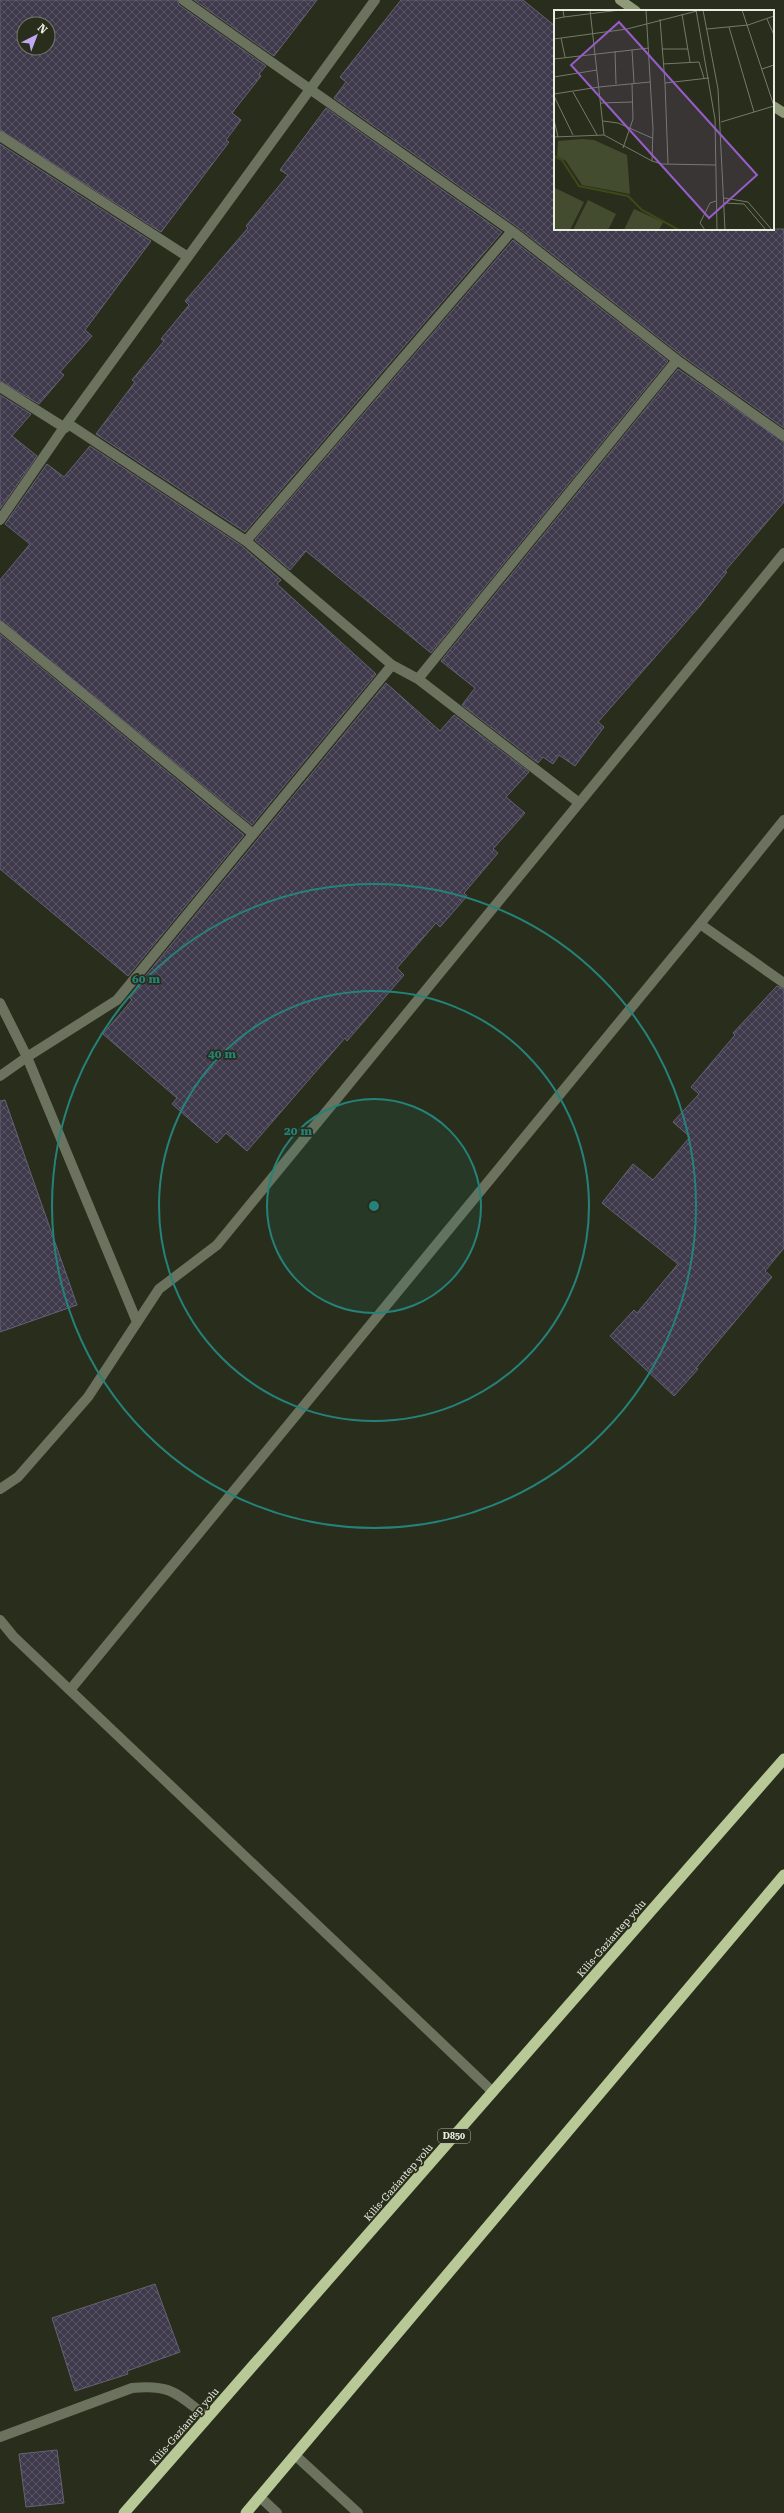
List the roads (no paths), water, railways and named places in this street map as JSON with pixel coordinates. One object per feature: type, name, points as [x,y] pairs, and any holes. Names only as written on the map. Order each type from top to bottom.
[{"type":"highway","name":"Kilis-Gaziantep yolu","points":[[124,2513],[784,1759]]},
{"type":"highway","points":[[246,2513],[296,2456],[784,1875]]},
{"type":"main road","points":[[620,0],[635,10]]},
{"type":"main road","points":[[774,107],[784,113]]},
{"type":"street","points":[[183,0],[512,231],[677,360],[784,436]]},
{"type":"street","points":[[0,520],[66,426],[374,0]]},
{"type":"street","points":[[0,136],[188,257]]},
{"type":"street","points":[[246,541],[512,231]]},
{"type":"street","points":[[418,679],[677,360]]},
{"type":"street","points":[[0,386],[66,426],[246,541],[392,665],[418,679],[578,802]]},
{"type":"street","points":[[0,1489],[18,1477],[88,1398],[159,1289],[217,1245],[578,802],[784,553]]},
{"type":"street","points":[[0,626],[252,833]]},
{"type":"street","points":[[0,1076],[26,1057],[117,1000],[252,833],[392,665]]},
{"type":"street","points":[[70,1690],[784,820]]},
{"type":"street","points":[[700,924],[784,983]]},
{"type":"street","points":[[0,1003],[26,1057],[137,1322]]},
{"type":"street","points":[[0,1620],[13,1636],[493,2092]]},
{"type":"street","points":[[0,2437],[132,2388],[154,2386],[172,2390],[207,2417]]},
{"type":"street","points":[[296,2456],[358,2513]]},
{"type":"street","points":[[260,2497],[278,2513]]}]
